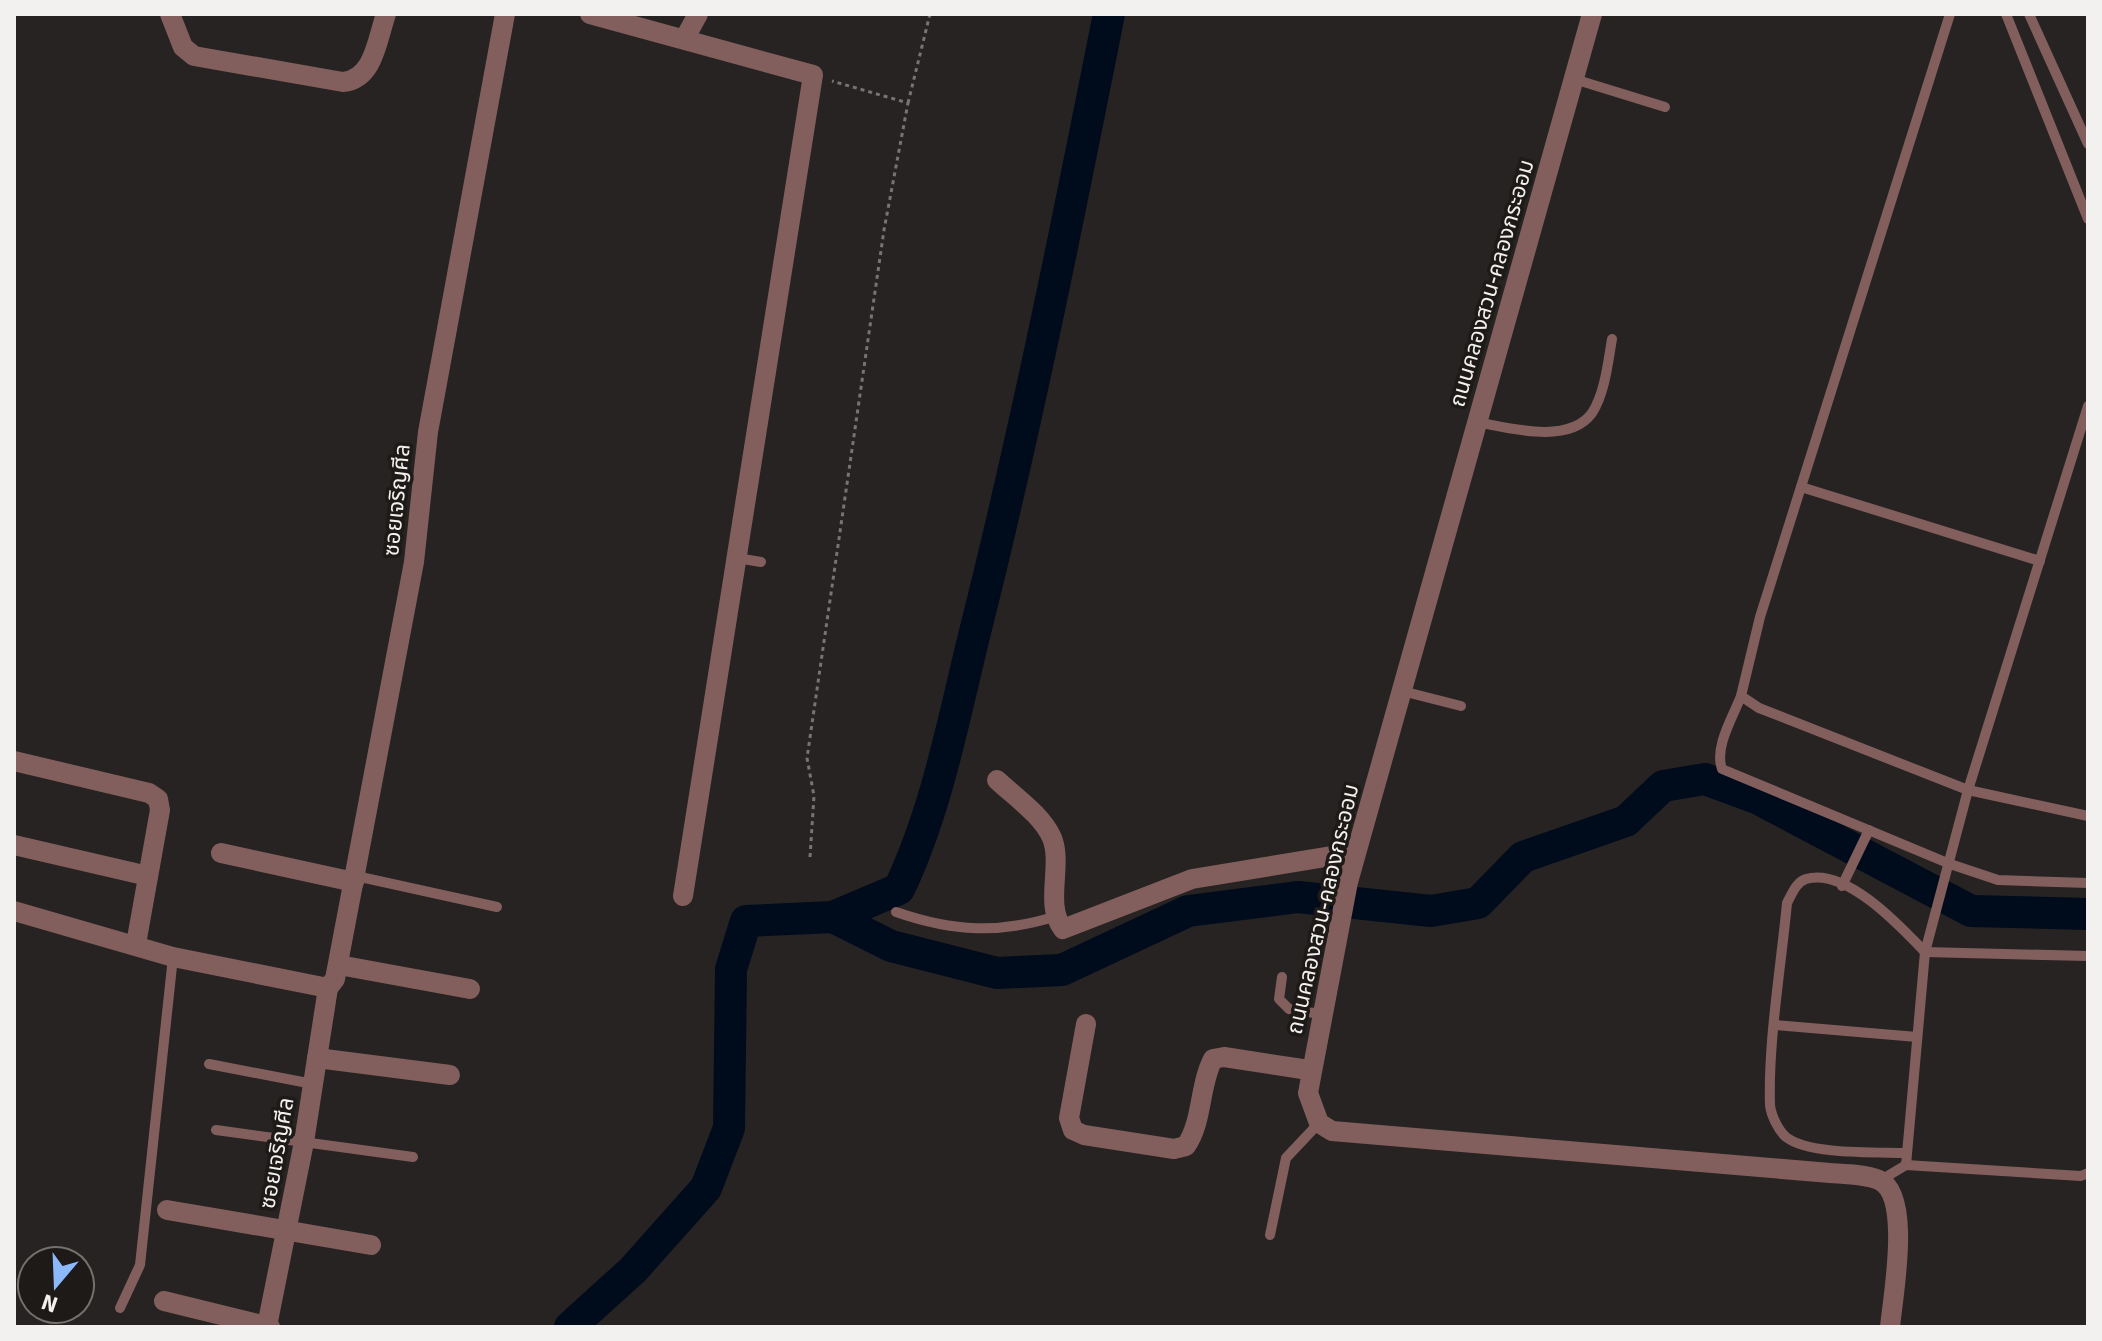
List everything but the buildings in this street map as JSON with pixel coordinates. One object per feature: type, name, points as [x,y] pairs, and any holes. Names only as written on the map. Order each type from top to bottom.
[{"type":"street","points":[[170,14],[183,47],[194,56],[343,82],[355,81],[365,74],[386,14]]},
{"type":"street","name":"ซอยเจริญศีล","points":[[269,1326],[304,1142],[328,988],[335,979],[339,965],[414,562],[428,432],[505,14]]},
{"type":"street","points":[[590,14],[664,37],[685,38],[751,60],[813,75],[683,896]]},
{"type":"street","points":[[685,38],[698,14]]},
{"type":"street","name":"ถนนคลองสวน-คลองกระออม","points":[[1319,1123],[1308,1093],[1309,1070],[1348,882],[1592,14]]},
{"type":"street","points":[[14,761],[149,793],[158,799],[160,810],[136,944]]},
{"type":"street","points":[[997,780],[1037,818],[1054,842],[1057,916],[1060,926],[1068,929],[1192,879],[1356,852]]},
{"type":"street","points":[[14,845],[148,876]]},
{"type":"street","points":[[221,853],[355,879]]},
{"type":"street","points":[[14,911],[173,957],[328,988]]},
{"type":"street","points":[[339,965],[470,989]]},
{"type":"street","points":[[1086,1024],[1069,1118],[1073,1130],[1084,1135],[1174,1149],[1186,1146],[1193,1135],[1205,1074],[1213,1059],[1224,1057],[1309,1070]]},
{"type":"street","points":[[317,1058],[450,1075]]},
{"type":"street","points":[[1319,1123],[1332,1131],[1358,1134],[1830,1173],[1881,1180],[1895,1196],[1899,1219],[1890,1327]]},
{"type":"street","points":[[167,1210],[286,1233],[371,1245]]},
{"type":"street","points":[[164,1301],[269,1326]]},
{"type":"lane","points":[[1950,14],[1760,617],[1741,696],[1719,760],[1722,769],[1949,869],[1998,880],[2088,883]]},
{"type":"lane","points":[[2006,14],[2088,219]]},
{"type":"lane","points":[[2029,14],[2088,144]]},
{"type":"lane","points":[[1574,79],[1665,107]]},
{"type":"lane","points":[[1477,422],[1535,432],[1562,431],[1591,414],[1604,378],[1612,339]]},
{"type":"lane","points":[[1906,1165],[1925,952],[1968,790],[2088,406]]},
{"type":"lane","points":[[1801,487],[2040,561]]},
{"type":"lane","points":[[737,558],[761,562]]},
{"type":"lane","points":[[1402,691],[1461,706]]},
{"type":"lane","points":[[1741,696],[1759,708],[1968,790],[2088,816]]},
{"type":"lane","points":[[1842,886],[1868,833]]},
{"type":"lane","points":[[355,879],[497,907]]},
{"type":"lane","points":[[1906,1153],[1809,1147],[1787,1138],[1770,1108],[1791,895],[1805,879],[1822,879],[1875,903],[1925,952],[2088,956]]},
{"type":"lane","points":[[896,912],[966,929],[1020,927],[1057,916]]},
{"type":"lane","points":[[120,1308],[140,1265],[173,957]]},
{"type":"lane","points":[[1282,977],[1279,999],[1283,1005],[1320,1014]]},
{"type":"lane","points":[[1776,1025],[1917,1037]]},
{"type":"lane","points":[[209,1064],[313,1084]]},
{"type":"lane","points":[[1270,1235],[1286,1158],[1319,1123]]},
{"type":"lane","points":[[216,1130],[413,1157]]},
{"type":"lane","points":[[1881,1180],[1906,1165],[2081,1176],[2088,1173]]},
{"type":"path","points":[[810,857],[814,796],[807,758],[884,230],[908,103],[930,14]]},
{"type":"path","points":[[813,75],[908,103]]},
{"type":"waterway","points":[[570,1327],[633,1270],[706,1188],[729,1128],[731,969],[746,921],[833,917],[899,889],[913,858],[944,761],[1013,475],[1109,14]]},
{"type":"waterway","points":[[833,917],[891,946],[997,973],[1062,970],[1188,911],[1298,897],[1431,911],[1478,903],[1523,857],[1626,821],[1663,786],[1705,779],[1759,799],[1971,911],[2088,914]]}]
